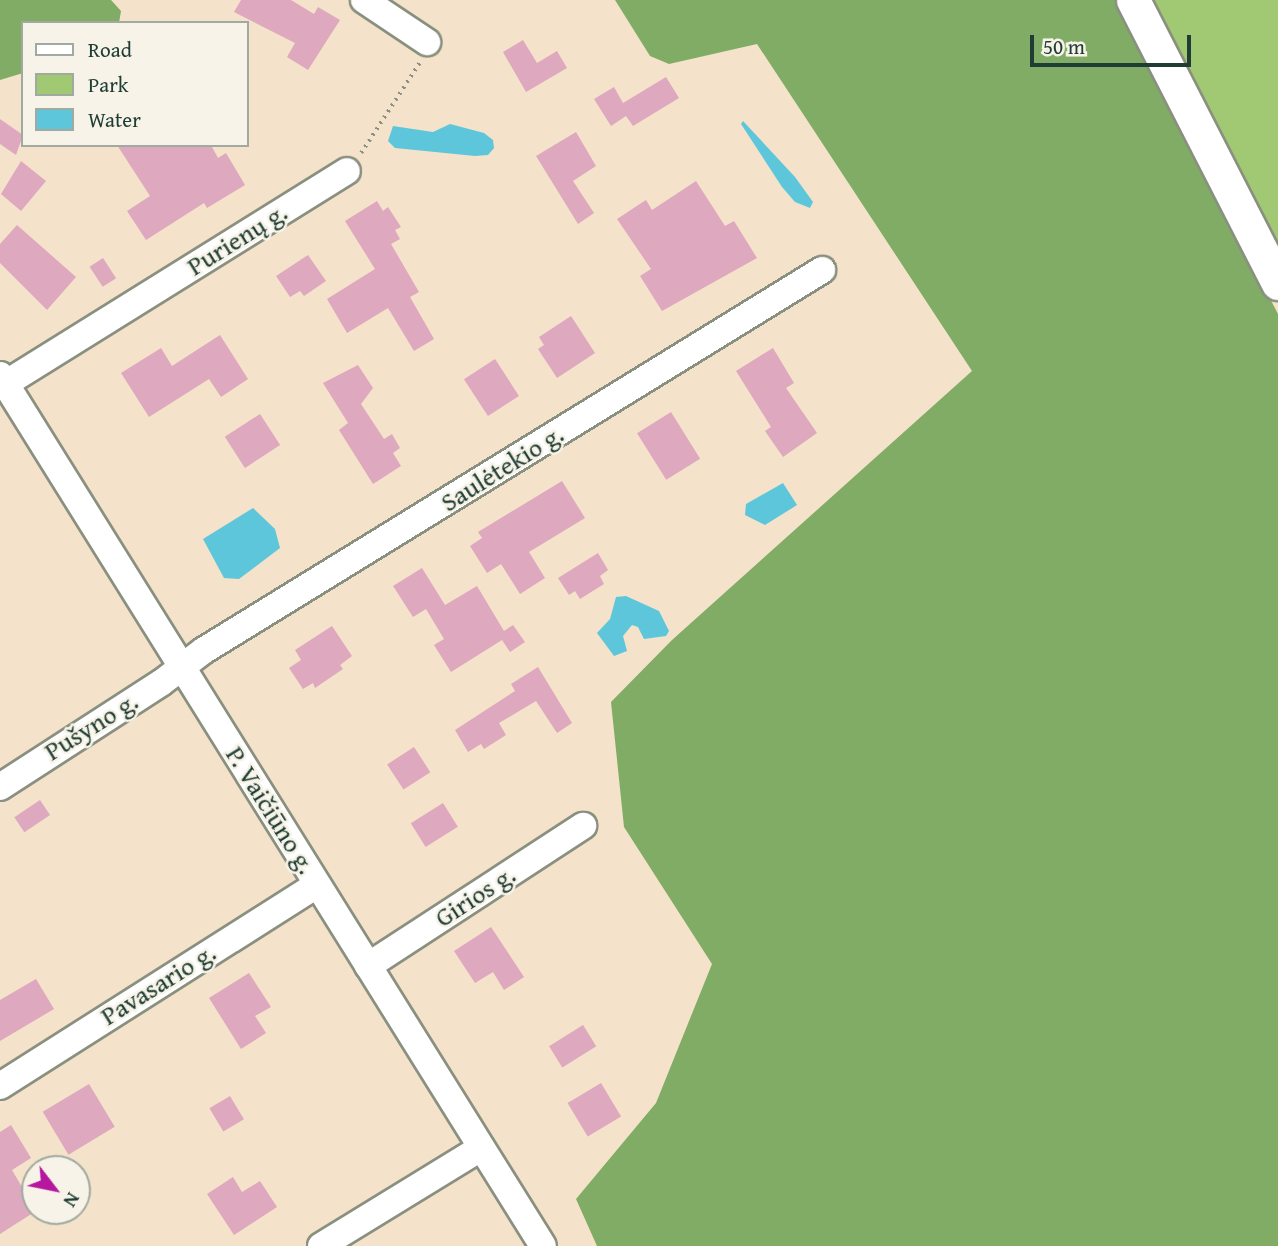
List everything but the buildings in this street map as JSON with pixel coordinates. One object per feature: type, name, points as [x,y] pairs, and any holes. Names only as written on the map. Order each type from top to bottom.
[{"type":"main road","points":[[1133,0],[1278,283]]},
{"type":"street","points":[[364,0],[426,49]]},
{"type":"street","name":"Purienų g.","points":[[4,378],[347,171]]},
{"type":"street","name":"Saulėtekio g.","points":[[182,666],[822,270]]},
{"type":"street","name":"P. Vaičiūno g.","points":[[4,378],[543,1246]]},
{"type":"street","name":"Pušyno g.","points":[[0,787],[182,666]]},
{"type":"street","name":"Girios g.","points":[[368,966],[583,826]]},
{"type":"street","name":"Pavasario g.","points":[[0,1086],[317,885]]},
{"type":"street","points":[[321,1246],[481,1148]]},
{"type":"path","points":[[347,171],[426,49]]},
{"type":"green space","points":[[0,0],[111,0],[121,11],[119,21],[21,21],[21,74],[0,80]]},
{"type":"green space","points":[[615,0],[1117,0],[1278,314],[1278,1246],[597,1246],[576,1199],[656,1103],[712,964],[624,827],[611,702],[672,640],[972,371],[757,44],[669,64],[650,56]]},
{"type":"green space","points":[[1154,0],[1278,0],[1278,245]]},
{"type":"water","points":[[743,121],[795,177],[813,202],[810,208],[795,202],[782,187],[741,124]]},
{"type":"water","points":[[450,124],[484,133],[493,140],[494,148],[488,155],[475,156],[395,148],[388,141],[393,126],[433,132]]},
{"type":"water","points":[[783,483],[797,505],[765,525],[745,515],[746,504]]},
{"type":"water","points":[[253,508],[275,529],[280,548],[239,579],[224,578],[203,539]]},
{"type":"water","points":[[626,596],[659,611],[669,631],[666,636],[644,639],[638,627],[632,625],[623,636],[627,651],[614,656],[597,633],[610,619],[616,597]]}]
